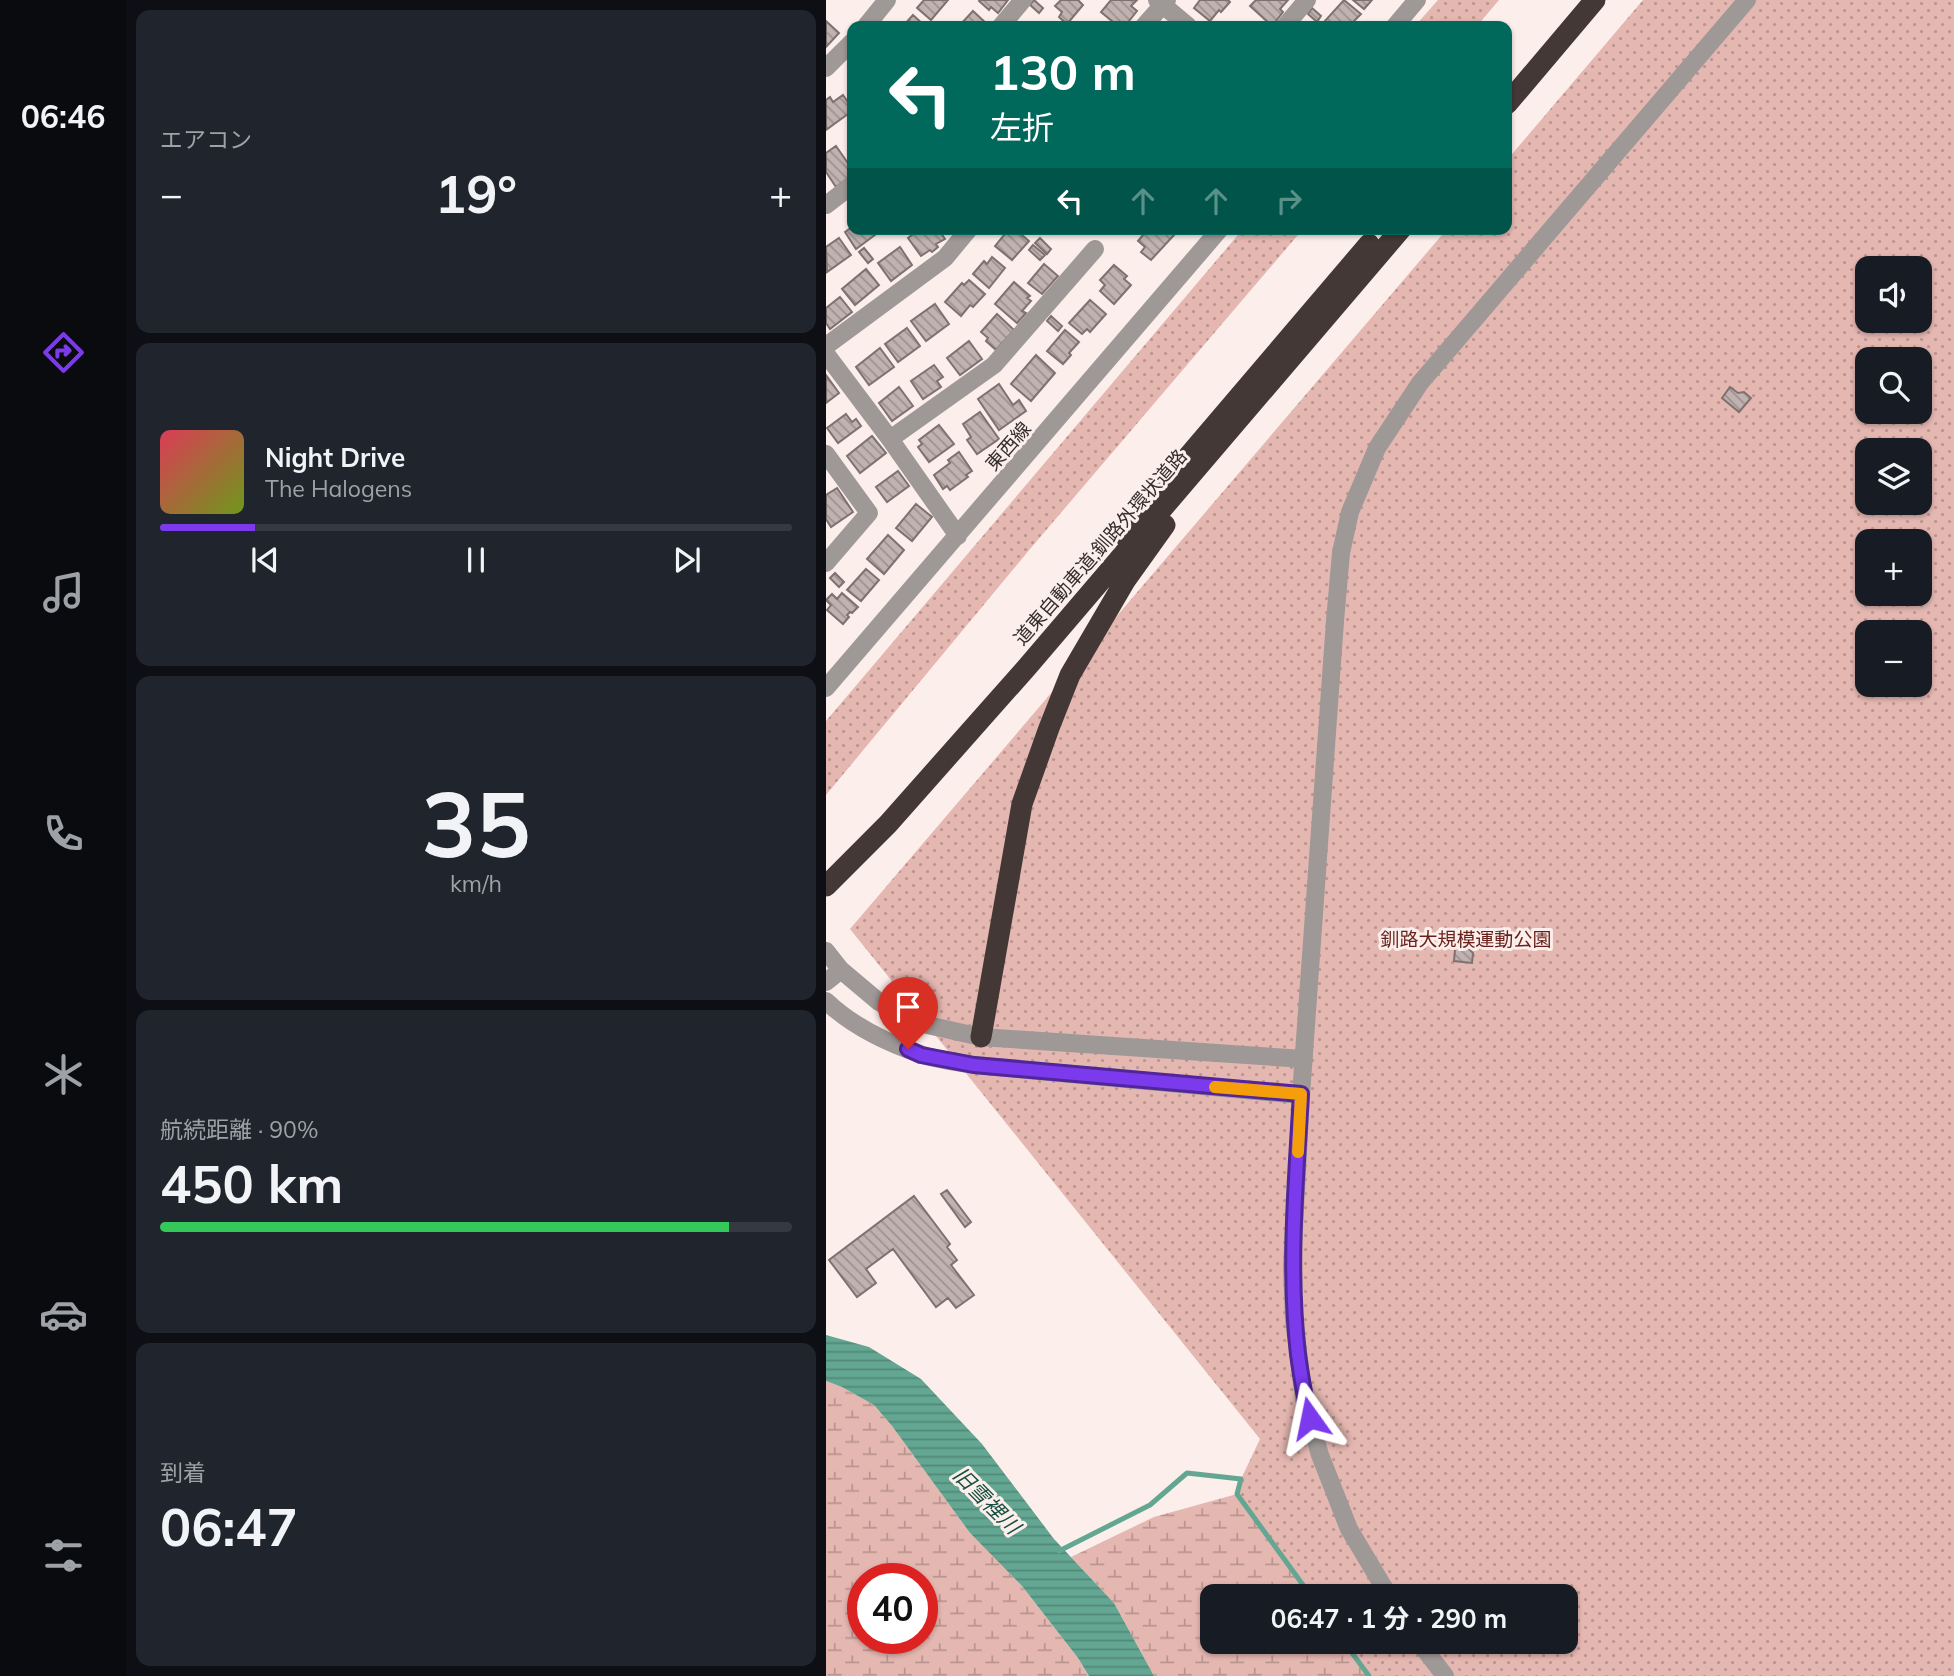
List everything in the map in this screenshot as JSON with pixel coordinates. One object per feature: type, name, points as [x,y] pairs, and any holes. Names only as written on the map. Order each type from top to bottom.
[{"type":"highway","points":[[1512,76],[1577,0]]},
{"type":"highway","points":[[1512,98],[1595,0]]},
{"type":"highway","name":"道東自動車道;釧路外環状道路","points":[[826,869],[1017,657],[1377,235]]},
{"type":"highway","name":"道東自動車道;釧路外環状道路","points":[[826,886],[888,824],[962,741],[1396,235]]},
{"type":"highway","points":[[981,1037],[1022,804],[1070,675],[1125,581],[1236,423]]},
{"type":"street","points":[[870,21],[887,0]]},
{"type":"street","points":[[1005,21],[1023,0]]},
{"type":"street","points":[[1289,21],[1307,0]]},
{"type":"street","points":[[1399,21],[1417,0]]},
{"type":"street","points":[[1382,1584],[1349,1529],[1320,1455],[1304,1399],[1294,1320],[1292,1266],[1301,1094],[1336,608],[1341,553],[1350,512],[1377,448],[1420,383],[1747,0]]},
{"type":"street","points":[[1148,21],[1162,2],[1183,21]]},
{"type":"street","points":[[826,68],[847,47]]},
{"type":"street","points":[[826,205],[847,190]]},
{"type":"street","points":[[826,346],[945,258],[965,235]]},
{"type":"street","name":"東西線","points":[[826,688],[1215,235]]},
{"type":"street","points":[[890,439],[994,365],[1096,249]]},
{"type":"street","points":[[826,354],[958,536]]},
{"type":"street","points":[[826,454],[869,513],[826,563]]},
{"type":"street","points":[[826,951],[841,970],[879,1002],[914,1022],[981,1037],[1304,1059]]},
{"type":"street","points":[[826,982],[841,970]]},
{"type":"street","points":[[826,1001],[871,1032],[921,1055],[1032,1072],[1301,1094]]},
{"type":"street","points":[[974,1065],[981,1037]]},
{"type":"street","points":[[1032,1072],[1034,1040]]},
{"type":"street","points":[[1127,1080],[1129,1048]]},
{"type":"street","points":[[1428,1654],[1445,1676]]},
{"type":"green space","points":[[1438,0],[1499,0],[1481,21],[1419,21]]},
{"type":"green space","name":"釧路大規模運動公園","points":[[1643,0],[1954,0],[1954,1676],[1369,1676],[1353,1654],[1578,1654],[1578,1584],[1302,1584],[1237,1494],[1260,1439],[850,929],[1442,235],[1512,235],[1512,154]]},
{"type":"green space","points":[[1238,235],[1298,235],[1030,549],[826,795],[826,721]]},
{"type":"green space","points":[[826,1381],[874,1405],[970,1533],[1022,1586],[1089,1676],[826,1676]]},
{"type":"green space","points":[[1237,1494],[1302,1584],[1200,1584],[1200,1654],[1353,1654],[1369,1676],[1154,1676],[1114,1603],[1071,1557],[1154,1517]]},
{"type":"water","name":"旧雪裡川","points":[[826,1335],[869,1347],[921,1379],[982,1444],[1054,1539],[1114,1603],[1154,1676],[1089,1676],[1022,1586],[970,1533],[874,1405],[826,1381]]},
{"type":"building","points":[[924,0],[948,0],[931,20],[917,8]]},
{"type":"building","points":[[980,0],[1008,0],[998,13],[991,7],[989,10]]},
{"type":"building","points":[[1034,0],[1043,8],[1039,13],[1030,5]]},
{"type":"building","points":[[1061,0],[1078,0],[1083,5],[1070,21],[1064,21],[1059,17],[1062,12],[1055,6]]},
{"type":"building","points":[[1111,0],[1137,0],[1131,6],[1137,11],[1129,21],[1112,21],[1101,12]]},
{"type":"building","points":[[1200,0],[1230,2],[1210,21],[1194,8]]},
{"type":"building","points":[[1256,0],[1288,0],[1280,9],[1283,12],[1276,21],[1266,21],[1250,6]]},
{"type":"building","points":[[1344,0],[1361,14],[1354,21],[1325,21]]},
{"type":"building","points":[[1353,0],[1372,0],[1364,9]]},
{"type":"building","points":[[1312,8],[1321,16],[1316,21],[1308,14]]},
{"type":"building","points":[[973,11],[984,21],[964,21]]},
{"type":"building","points":[[913,15],[920,21],[908,21]]},
{"type":"building","points":[[826,21],[839,33],[826,47]]},
{"type":"building","points":[[843,95],[847,101],[847,115],[826,130],[826,100],[830,97],[833,102]]},
{"type":"building","points":[[836,146],[847,162],[847,179],[836,187],[826,172],[826,153]]},
{"type":"building","points":[[847,231],[847,235],[875,235],[856,249],[845,232]]},
{"type":"building","points":[[912,235],[942,235],[945,239],[936,244],[938,247],[932,252],[930,250],[921,256],[908,238]]},
{"type":"building","points":[[1004,235],[1022,235],[1029,241],[1012,260],[995,246]]},
{"type":"building","points":[[1143,235],[1174,235],[1151,260],[1141,252],[1145,247],[1138,241]]},
{"type":"building","points":[[839,238],[851,255],[827,272],[826,247]]},
{"type":"building","points":[[1040,238],[1051,249],[1047,254],[1035,243]]},
{"type":"building","points":[[1033,245],[1045,255],[1040,260],[1029,250]]},
{"type":"building","points":[[900,247],[912,265],[891,281],[878,263]]},
{"type":"building","points":[[864,248],[873,259],[868,263],[859,252]]},
{"type":"building","points":[[992,257],[1005,268],[989,288],[973,274],[984,261],[987,264]]},
{"type":"building","points":[[1044,264],[1058,276],[1042,294],[1028,283]]},
{"type":"building","points":[[1114,265],[1127,276],[1124,279],[1131,285],[1114,304],[1100,291],[1105,285],[1100,280]]},
{"type":"building","points":[[866,269],[879,285],[855,305],[842,289]]},
{"type":"building","points":[[969,280],[985,294],[961,316],[945,302],[962,283],[964,285]]},
{"type":"building","points":[[1014,282],[1030,296],[1027,298],[1031,301],[1022,311],[1026,313],[1017,323],[995,304]]},
{"type":"building","points":[[840,297],[852,312],[830,329],[826,323],[826,308]]},
{"type":"building","points":[[1090,300],[1106,314],[1090,332],[1087,329],[1082,334],[1069,323]]},
{"type":"building","points":[[935,304],[949,324],[926,341],[911,321]]},
{"type":"building","points":[[997,314],[1014,330],[996,350],[981,332]]},
{"type":"building","points":[[1051,316],[1062,326],[1058,331],[1047,321]]},
{"type":"building","points":[[907,328],[920,346],[898,362],[885,344]]},
{"type":"building","points":[[1065,330],[1079,342],[1063,364],[1047,351]]},
{"type":"building","points":[[969,341],[982,359],[960,375],[947,358]]},
{"type":"building","points":[[880,348],[894,367],[869,385],[856,367]]},
{"type":"building","points":[[1036,355],[1055,373],[1031,401],[1011,384]]},
{"type":"building","points":[[934,365],[943,377],[937,381],[941,387],[923,399],[911,381]]},
{"type":"building","points":[[826,375],[839,393],[826,403]]},
{"type":"building","points":[[999,384],[1013,405],[1019,400],[1026,411],[999,430],[978,399]]},
{"type":"building","points":[[899,387],[913,406],[892,421],[879,403]]},
{"type":"building","points":[[1730,387],[1751,398],[1739,412],[1722,398]]},
{"type":"building","points":[[980,412],[999,439],[977,454],[967,440],[971,437],[963,424]]},
{"type":"building","points":[[846,414],[852,422],[856,419],[861,426],[838,443],[827,428]]},
{"type":"building","points":[[939,425],[954,444],[929,462],[918,447],[922,444],[919,440]]},
{"type":"building","points":[[872,436],[886,453],[860,473],[847,456]]},
{"type":"building","points":[[959,452],[972,471],[950,490],[947,486],[943,489],[934,475]]},
{"type":"building","points":[[898,471],[909,486],[887,502],[876,487]]},
{"type":"building","points":[[837,488],[853,512],[831,527],[826,519],[826,495]]},
{"type":"building","points":[[916,504],[932,517],[912,541],[896,528]]},
{"type":"building","points":[[888,535],[904,550],[884,574],[867,559]]},
{"type":"building","points":[[866,569],[879,580],[861,601],[847,590]]},
{"type":"building","points":[[835,573],[844,582],[839,587],[830,578]]},
{"type":"building","points":[[842,593],[858,607],[847,615],[849,617],[843,624],[827,610],[831,605],[826,600],[832,594],[837,599]]},
{"type":"building","points":[[1456,938],[1469,939],[1468,948],[1473,953],[1472,963],[1454,961]]},
{"type":"building","points":[[947,1190],[971,1222],[965,1227],[941,1194]]},
{"type":"building","points":[[914,1196],[950,1244],[947,1247],[957,1260],[951,1265],[974,1295],[956,1308],[948,1298],[936,1307],[893,1249],[866,1269],[876,1283],[857,1297],[829,1260]]},
{"type":"waterway","points":[[1059,1551],[1150,1505],[1187,1473],[1241,1479],[1237,1494],[1302,1584]]},
{"type":"waterway","points":[[1353,1654],[1369,1676]]},
{"type":"slow traffic","points":[[1215,1087],[1301,1094],[1298,1152]]},
{"type":"route","points":[[908,1049],[921,1055],[974,1065],[1032,1072],[1301,1094],[1292,1266],[1294,1320],[1304,1399],[1310,1418]]}]
